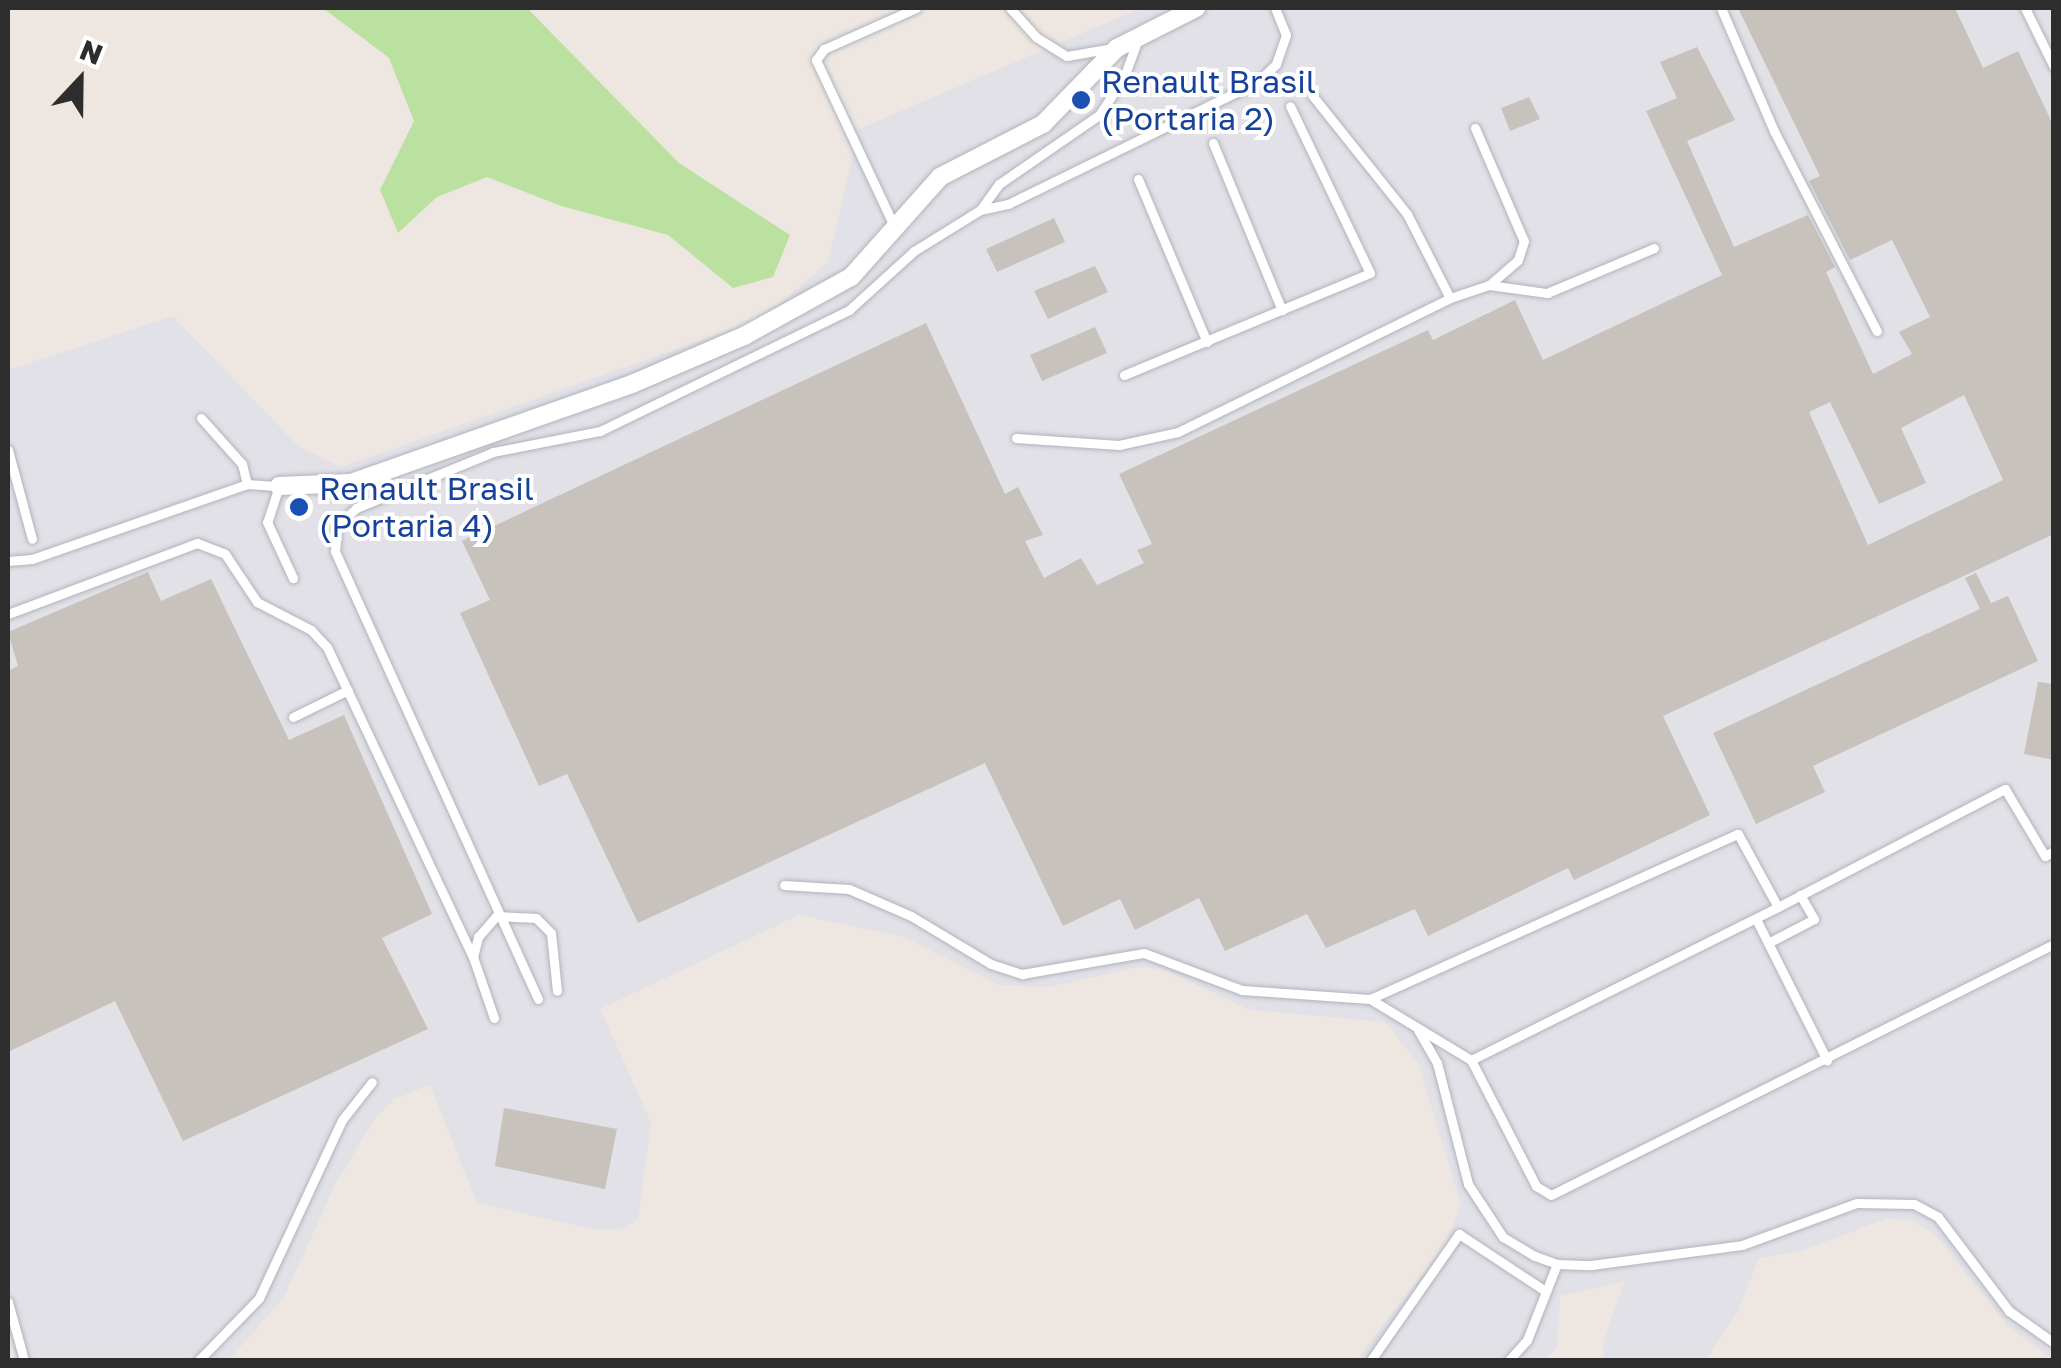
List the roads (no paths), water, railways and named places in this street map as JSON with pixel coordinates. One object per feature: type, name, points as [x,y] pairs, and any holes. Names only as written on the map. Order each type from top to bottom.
[{"type":"street","points":[[279,486],[351,484],[680,366],[851,277],[896,230],[926,188],[1054,116],[1117,48],[1196,8]]},
{"type":"lane","points":[[896,230],[816,60],[824,50],[916,8]]},
{"type":"lane","points":[[1010,8],[1036,37],[1067,56],[1117,48]]},
{"type":"lane","points":[[538,1000],[496,916],[335,551],[337,526],[356,508],[493,452],[600,431],[813,328],[876,292],[914,250],[980,210],[1008,204],[1258,82],[1276,64],[1286,35],[1275,8]]},
{"type":"lane","points":[[1721,8],[1774,131],[1877,331]]},
{"type":"lane","points":[[2025,8],[2054,67]]},
{"type":"lane","points":[[980,210],[998,184],[1099,115],[1124,78],[1138,38]]},
{"type":"lane","points":[[1312,95],[1407,214],[1450,298]]},
{"type":"lane","points":[[1124,375],[1370,273],[1290,106]]},
{"type":"lane","points":[[1016,438],[1119,445],[1178,432],[1450,298],[1489,285],[1518,260],[1524,241],[1475,128]]},
{"type":"lane","points":[[1213,143],[1282,310]]},
{"type":"lane","points":[[1138,179],[1207,342]]},
{"type":"lane","points":[[1489,285],[1547,293],[1654,248]]},
{"type":"lane","points":[[201,418],[242,464],[247,484]]},
{"type":"lane","points":[[8,450],[32,539]]},
{"type":"lane","points":[[8,561],[32,560],[68,542],[247,484],[279,486],[267,522],[293,578]]},
{"type":"lane","points":[[8,614],[208,544],[225,554],[256,602],[311,630],[328,647],[473,956],[494,1018]]},
{"type":"lane","points":[[293,718],[348,690]]},
{"type":"lane","points":[[1471,1060],[1756,920],[2005,789],[2045,856],[2054,851]]},
{"type":"lane","points":[[1370,999],[1738,834],[1778,908]]},
{"type":"lane","points":[[414,865],[427,859]]},
{"type":"lane","points":[[784,885],[848,889],[911,916],[991,964],[1022,974],[1144,953],[1242,990],[1370,999],[1471,1060],[1536,1186],[1552,1196],[2054,944]]},
{"type":"lane","points":[[1768,943],[1814,919],[1800,895]]},
{"type":"lane","points":[[473,956],[478,937],[496,916]]},
{"type":"lane","points":[[496,916],[536,918],[550,933],[557,991]]},
{"type":"lane","points":[[1756,920],[1827,1060]]},
{"type":"lane","points":[[1414,1023],[1437,1063],[1468,1184],[1484,1216],[1504,1237],[1557,1264],[1742,1245],[1857,1203],[1914,1204],[1938,1217],[2009,1311],[2054,1343]]},
{"type":"lane","points":[[200,1360],[259,1298],[342,1120],[372,1082]]},
{"type":"lane","points":[[1370,1360],[1459,1234],[1546,1291]]},
{"type":"lane","points":[[1510,1360],[1527,1340],[1557,1264]]},
{"type":"lane","points":[[8,1302],[24,1360]]},
{"type":"place","name":"Renault Brasil (Portaria 2)","points":[[1081,100]]},
{"type":"place","name":"Renault Brasil (Portaria 4)","points":[[299,507]]}]
